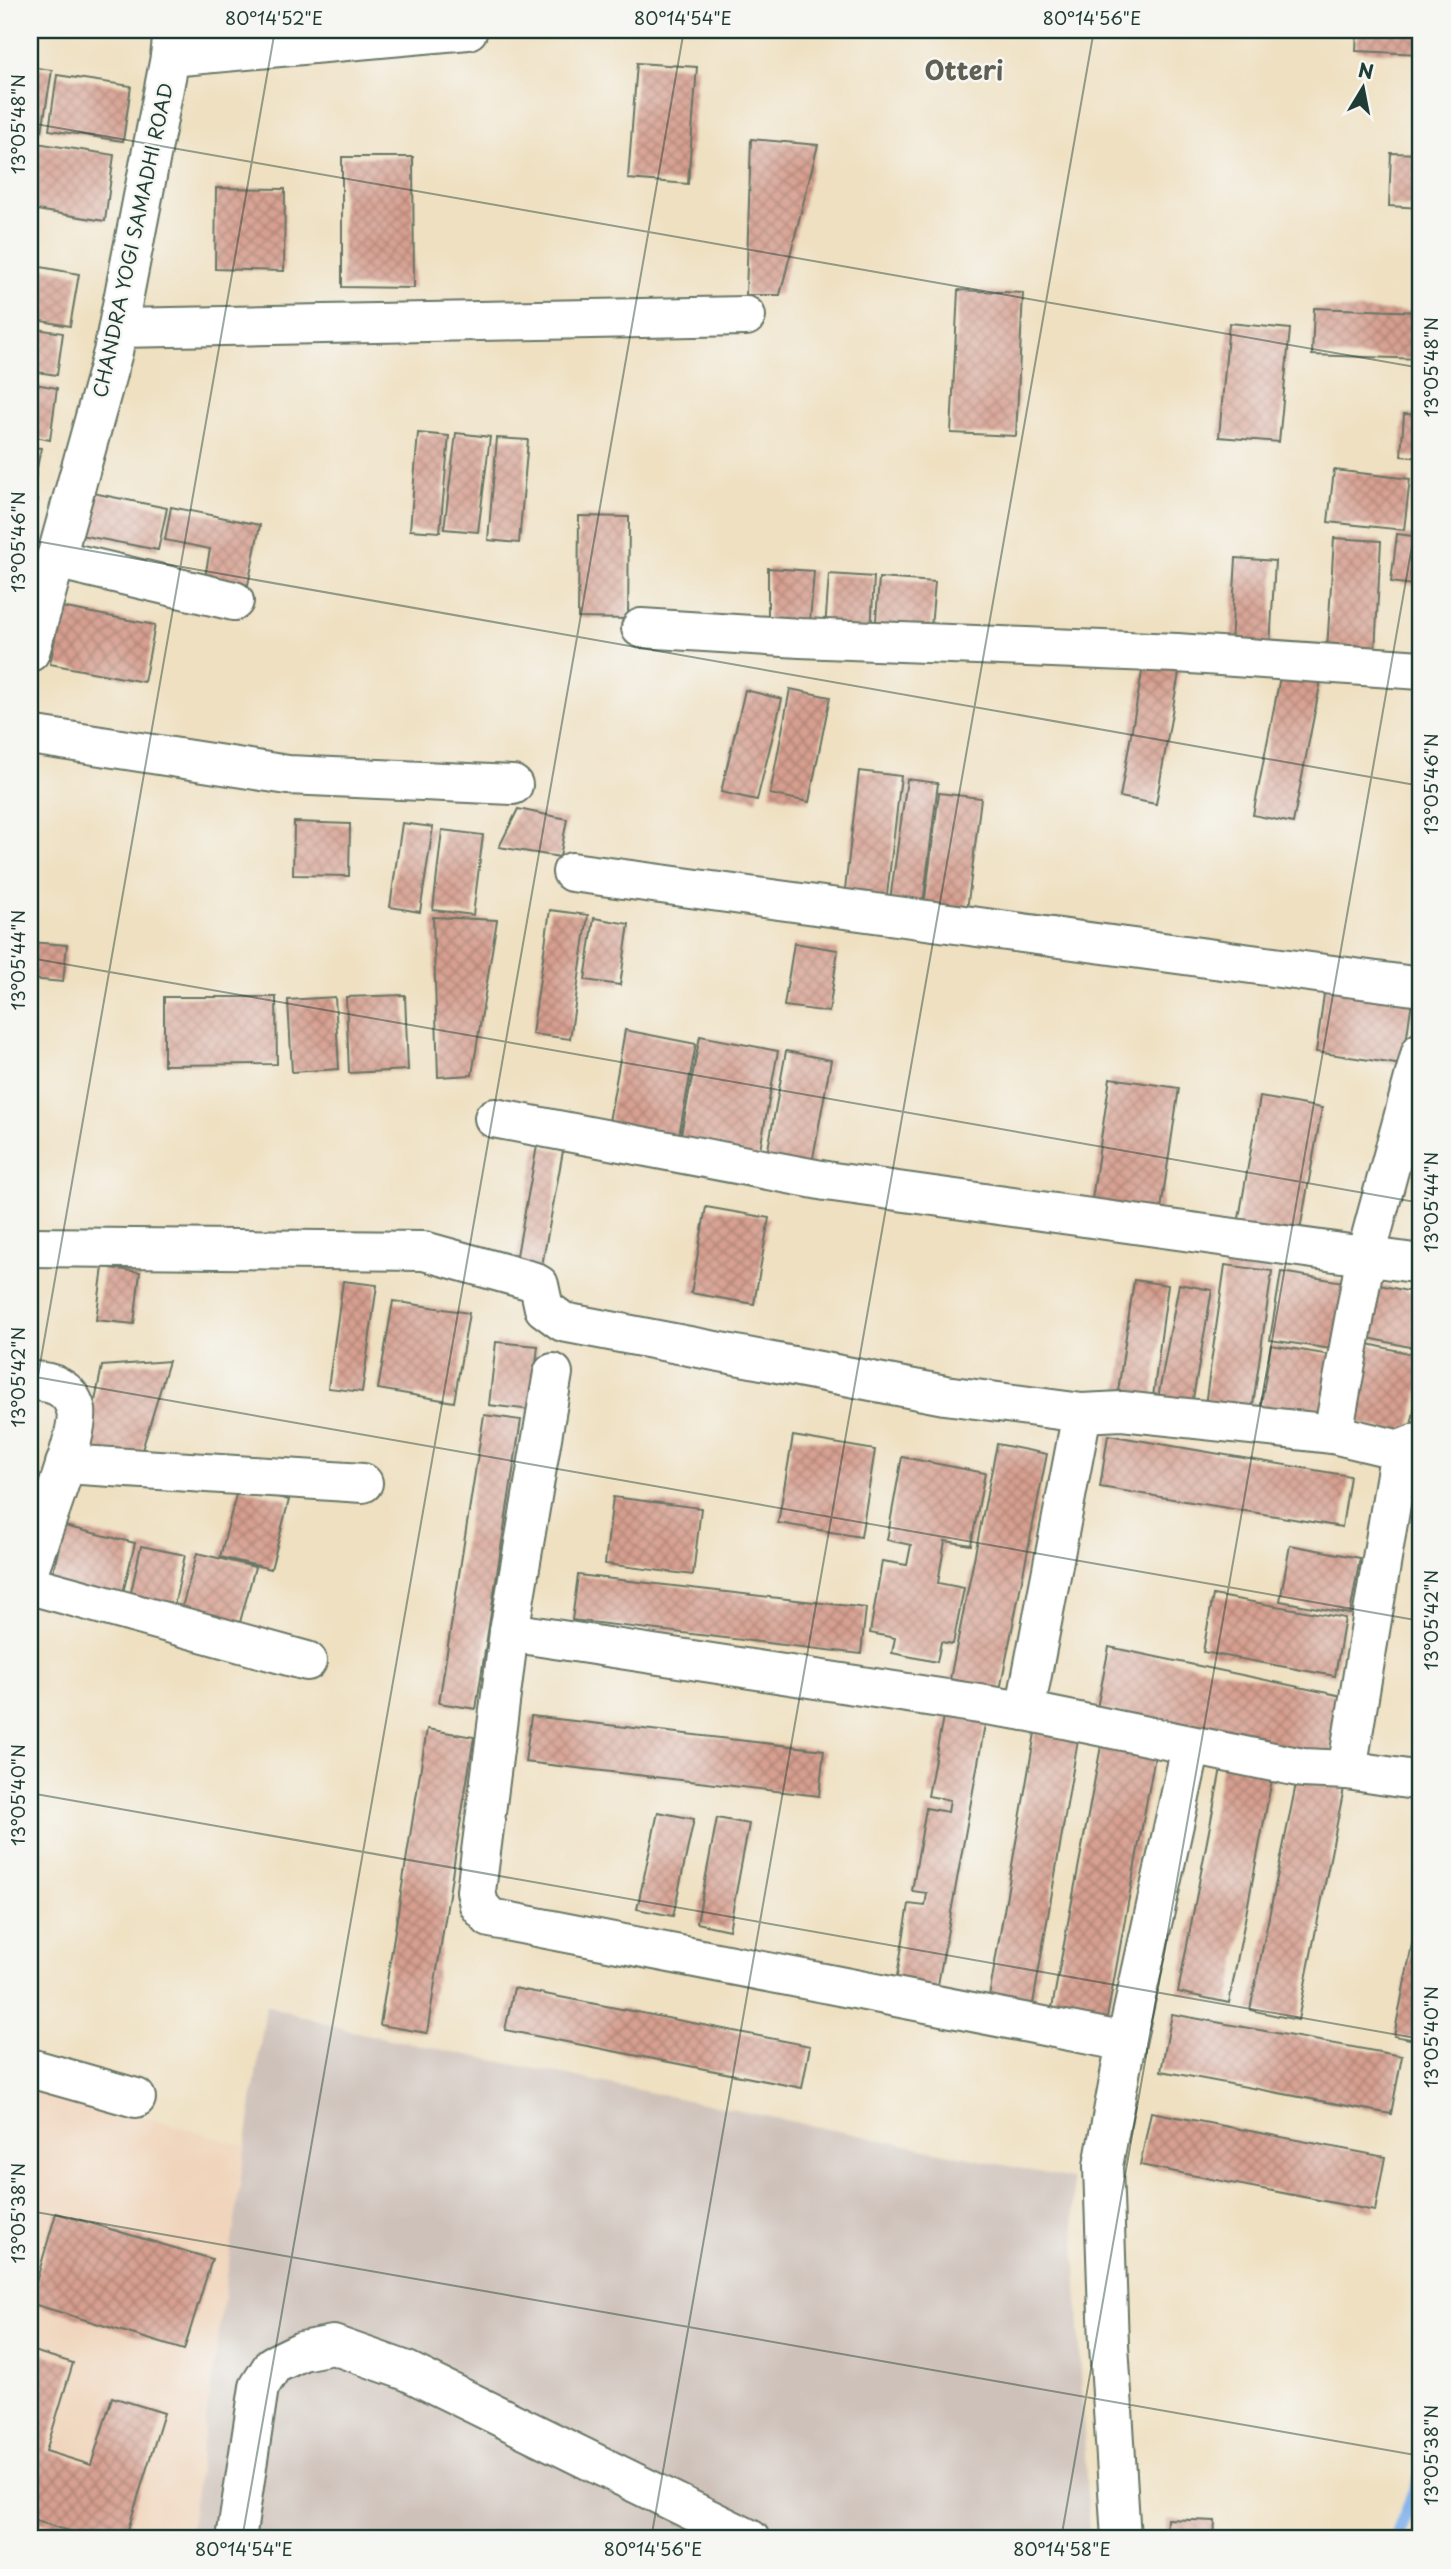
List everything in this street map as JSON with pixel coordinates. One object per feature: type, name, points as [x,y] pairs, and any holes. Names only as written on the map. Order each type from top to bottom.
[{"type":"street","points":[[172,43],[468,30]]},
{"type":"street","name":"CHANDRA YOGI SAMADHI ROAD","points":[[30,646],[118,328],[172,43]]},
{"type":"street","points":[[118,328],[746,316]]},
{"type":"street","points":[[55,559],[234,600]]},
{"type":"street","points":[[641,628],[800,638],[1177,653],[1421,670]]},
{"type":"street","points":[[30,735],[288,775],[513,785]]},
{"type":"street","points":[[572,872],[1421,986]]},
{"type":"street","points":[[1333,1434],[1366,1255],[1421,1052]]},
{"type":"street","points":[[494,1118],[826,1181],[1421,1264]]},
{"type":"street","points":[[30,1247],[424,1251],[532,1281],[539,1285],[544,1308],[563,1322],[945,1395],[1082,1413],[1122,1410],[1333,1434],[1410,1446],[1347,1770]]},
{"type":"street","points":[[554,1373],[509,1632],[476,1891],[479,1905],[490,1918],[1126,2042]]},
{"type":"street","points":[[30,1381],[50,1381],[68,1393],[76,1412],[65,1464],[30,1567]]},
{"type":"street","points":[[1025,1711],[1082,1413]]},
{"type":"street","points":[[65,1464],[363,1483]]},
{"type":"street","points":[[30,1585],[307,1661]]},
{"type":"street","points":[[509,1632],[1025,1711],[1303,1768],[1347,1770],[1421,1782]]},
{"type":"street","points":[[1121,2539],[1109,2345],[1103,2166],[1126,2042],[1191,1747]]},
{"type":"street","points":[[30,2068],[136,2098]]},
{"type":"street","points":[[236,2539],[259,2387],[273,2365],[302,2351],[334,2345],[407,2371],[750,2539]]},
{"type":"shaded area","points":[[266,2005],[351,2031],[1072,2179],[1089,2539],[189,2539]]},
{"type":"shaded area","points":[[30,2084],[246,2146],[189,2539],[30,2539]]},
{"type":"building","points":[[1357,30],[1421,30],[1421,54],[1356,51]]},
{"type":"building","points":[[637,63],[697,67],[688,184],[628,179]]},
{"type":"building","points":[[30,67],[52,70],[42,131],[30,129]]},
{"type":"building","points":[[57,75],[131,86],[123,141],[49,130]]},
{"type":"building","points":[[751,139],[818,145],[780,295],[746,295]]},
{"type":"building","points":[[30,142],[114,155],[105,221],[30,209]]},
{"type":"building","points":[[1391,153],[1421,154],[1421,208],[1389,206]]},
{"type":"building","points":[[342,157],[413,157],[414,288],[342,287]]},
{"type":"building","points":[[216,188],[285,189],[284,271],[215,269]]},
{"type":"building","points":[[30,265],[79,274],[70,326],[30,319]]},
{"type":"building","points":[[958,290],[1023,293],[1016,436],[951,433]]},
{"type":"building","points":[[1314,308],[1421,312],[1421,359],[1312,355]]},
{"type":"building","points":[[1229,323],[1290,329],[1279,442],[1219,437]]},
{"type":"building","points":[[30,328],[63,333],[57,375],[30,371]]},
{"type":"building","points":[[30,383],[57,388],[50,440],[30,436]]},
{"type":"building","points":[[1404,414],[1421,415],[1421,458],[1401,456]]},
{"type":"building","points":[[418,433],[449,436],[440,532],[410,530]]},
{"type":"building","points":[[456,433],[490,437],[478,532],[444,529]]},
{"type":"building","points":[[497,438],[528,440],[519,543],[488,540]]},
{"type":"building","points":[[30,447],[41,448],[32,493],[30,492]]},
{"type":"building","points":[[1334,470],[1410,479],[1404,530],[1328,522]]},
{"type":"building","points":[[83,491],[167,508],[158,550],[75,534]]},
{"type":"building","points":[[30,498],[38,500],[31,537],[30,537]]},
{"type":"building","points":[[171,507],[260,525],[248,585],[205,577],[210,549],[165,540]]},
{"type":"building","points":[[579,516],[629,517],[628,619],[578,618]]},
{"type":"building","points":[[1397,534],[1421,537],[1421,586],[1391,582]]},
{"type":"building","points":[[1334,538],[1381,541],[1375,652],[1327,650]]},
{"type":"building","points":[[1236,558],[1275,561],[1270,647],[1231,644]]},
{"type":"building","points":[[768,568],[814,571],[810,622],[768,626]]},
{"type":"building","points":[[829,574],[874,577],[871,632],[825,629]]},
{"type":"building","points":[[879,578],[935,582],[930,639],[875,635]]},
{"type":"building","points":[[61,607],[155,625],[144,682],[50,664]]},
{"type":"building","points":[[1144,661],[1180,667],[1156,804],[1120,797]]},
{"type":"building","points":[[1281,672],[1321,680],[1293,823],[1253,815]]},
{"type":"building","points":[[790,689],[830,697],[809,802],[770,794]]},
{"type":"building","points":[[745,690],[782,699],[757,800],[721,792]]},
{"type":"building","points":[[859,771],[901,776],[886,903],[844,898]]},
{"type":"building","points":[[907,779],[938,783],[923,904],[890,900]]},
{"type":"building","points":[[939,793],[981,798],[966,918],[923,913]]},
{"type":"building","points":[[518,809],[567,819],[560,857],[499,847]]},
{"type":"building","points":[[294,822],[350,824],[349,876],[293,875]]},
{"type":"building","points":[[402,823],[433,827],[420,912],[390,907]]},
{"type":"building","points":[[442,830],[483,835],[473,915],[433,910]]},
{"type":"building","points":[[550,910],[588,915],[570,1039],[532,1034]]},
{"type":"building","points":[[433,917],[497,920],[472,1075],[438,1077]]},
{"type":"building","points":[[594,918],[629,924],[620,985],[585,980]]},
{"type":"building","points":[[30,942],[67,945],[63,982],[30,979]]},
{"type":"building","points":[[794,943],[838,950],[829,1012],[784,1006]]},
{"type":"building","points":[[1325,987],[1412,1000],[1403,1065],[1316,1052]]},
{"type":"building","points":[[405,995],[408,1070],[349,1073],[346,997]]},
{"type":"building","points":[[164,997],[276,997],[277,1064],[164,1065]]},
{"type":"building","points":[[335,997],[339,1069],[292,1072],[288,1000]]},
{"type":"building","points":[[625,1030],[696,1044],[677,1146],[607,1133]]},
{"type":"building","points":[[700,1036],[778,1051],[758,1160],[679,1145]]},
{"type":"building","points":[[786,1051],[831,1060],[811,1169],[766,1160]]},
{"type":"building","points":[[1110,1078],[1179,1088],[1160,1216],[1091,1206]]},
{"type":"building","points":[[1260,1097],[1322,1108],[1298,1241],[1237,1230]]},
{"type":"building","points":[[537,1146],[563,1151],[541,1271],[515,1266]]},
{"type":"building","points":[[706,1207],[769,1218],[754,1304],[691,1293]]},
{"type":"building","points":[[1225,1265],[1272,1271],[1252,1412],[1205,1405]]},
{"type":"building","points":[[103,1267],[140,1272],[134,1324],[96,1320]]},
{"type":"building","points":[[1281,1272],[1350,1283],[1339,1350],[1270,1340]]},
{"type":"building","points":[[1134,1280],[1168,1285],[1152,1404],[1117,1399]]},
{"type":"building","points":[[343,1281],[377,1285],[362,1392],[328,1388]]},
{"type":"building","points":[[1179,1284],[1212,1290],[1192,1404],[1158,1398]]},
{"type":"building","points":[[1375,1284],[1421,1294],[1421,1316],[1414,1348],[1364,1337]]},
{"type":"building","points":[[393,1301],[469,1313],[454,1402],[378,1389]]},
{"type":"building","points":[[496,1342],[538,1346],[531,1410],[489,1405]]},
{"type":"building","points":[[1364,1343],[1421,1356],[1421,1378],[1409,1435],[1347,1421]]},
{"type":"building","points":[[1271,1345],[1336,1356],[1325,1421],[1260,1410]]},
{"type":"building","points":[[169,1361],[139,1460],[84,1456],[102,1366]]},
{"type":"building","points":[[484,1415],[521,1420],[476,1709],[439,1703]]},
{"type":"building","points":[[1108,1435],[1350,1476],[1342,1527],[1100,1487]]},
{"type":"building","points":[[793,1436],[875,1450],[861,1537],[778,1523]]},
{"type":"building","points":[[997,1444],[1047,1454],[1000,1690],[950,1679]]},
{"type":"building","points":[[902,1457],[985,1473],[971,1545],[945,1541],[938,1583],[964,1588],[953,1644],[941,1642],[937,1662],[892,1653],[895,1638],[870,1633],[882,1561],[907,1565],[911,1545],[887,1540]]},
{"type":"building","points":[[238,1487],[289,1500],[271,1569],[220,1557]]},
{"type":"building","points":[[613,1497],[701,1508],[693,1575],[605,1564]]},
{"type":"building","points":[[64,1526],[135,1543],[121,1601],[50,1584]]},
{"type":"building","points":[[1290,1545],[1360,1558],[1350,1614],[1280,1601]]},
{"type":"building","points":[[141,1546],[185,1555],[172,1616],[128,1606]]},
{"type":"building","points":[[197,1553],[255,1567],[237,1633],[179,1618]]},
{"type":"building","points":[[578,1575],[866,1608],[861,1654],[572,1620]]},
{"type":"building","points":[[1213,1595],[1345,1618],[1335,1676],[1203,1652]]},
{"type":"building","points":[[1109,1647],[1342,1696],[1330,1756],[1097,1708]]},
{"type":"building","points":[[945,1706],[987,1713],[936,1996],[895,1988],[909,1904],[925,1906],[927,1893],[912,1891],[926,1808],[948,1812],[950,1800],[928,1796]]},
{"type":"building","points":[[531,1716],[824,1750],[819,1796],[525,1762]]},
{"type":"building","points":[[427,1729],[474,1737],[427,2033],[380,2025]]},
{"type":"building","points":[[1035,1733],[1078,1740],[1033,2004],[989,1997]]},
{"type":"building","points":[[1101,1746],[1155,1756],[1107,2018],[1052,2008]]},
{"type":"building","points":[[1222,1763],[1273,1774],[1229,2003],[1178,1992]]},
{"type":"building","points":[[1297,1779],[1344,1788],[1298,2020],[1250,2010]]},
{"type":"building","points":[[658,1812],[694,1819],[673,1916],[637,1909]]},
{"type":"building","points":[[717,1818],[749,1824],[729,1930],[697,1923]]},
{"type":"building","points":[[1421,1904],[1421,2041],[1394,2036]]},
{"type":"building","points":[[514,1988],[810,2046],[802,2088],[505,2030]]},
{"type":"building","points":[[1172,2014],[1402,2056],[1391,2114],[1161,2071]]},
{"type":"building","points":[[1151,2112],[1385,2157],[1375,2211],[1140,2165]]},
{"type":"building","points":[[56,2213],[212,2259],[184,2350],[30,2303]]},
{"type":"building","points":[[30,2350],[73,2363],[46,2451],[91,2465],[112,2397],[164,2413],[125,2539],[70,2539],[72,2532],[30,2519]]},
{"type":"building","points":[[1167,2519],[1215,2521],[1214,2539],[1166,2539]]},
{"type":"waterway","points":[[1396,2539],[1421,2476]]},
{"type":"district","name":"Otteri","points":[[964,69]]}]
